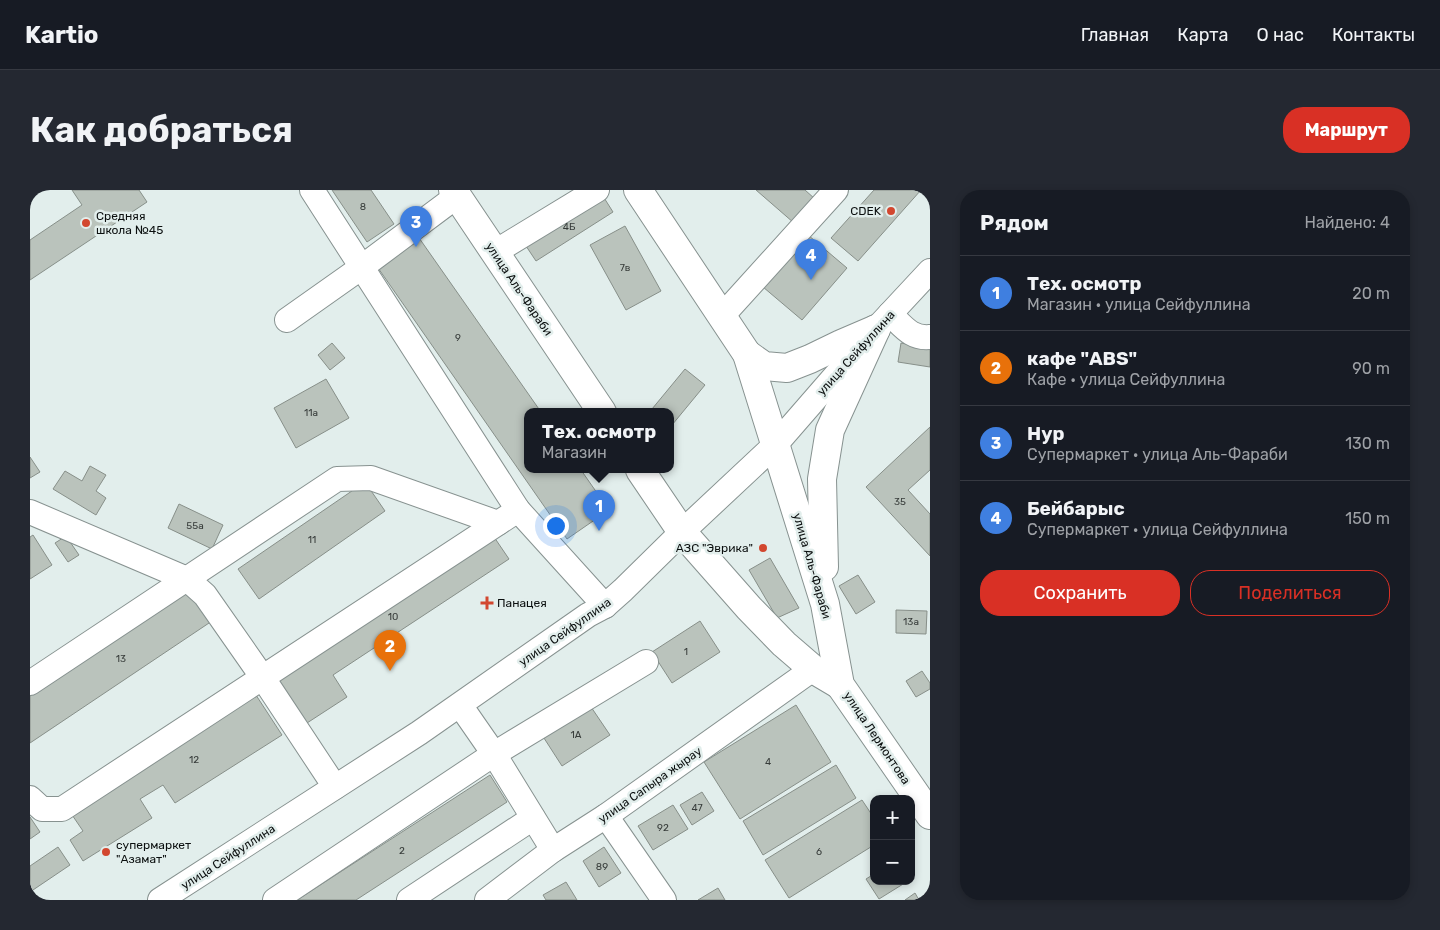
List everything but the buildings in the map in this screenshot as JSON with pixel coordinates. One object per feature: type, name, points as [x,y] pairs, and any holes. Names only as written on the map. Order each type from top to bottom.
[{"type":"main road","name":"улица Аль-Фараби","points":[[638,190],[748,354],[825,604],[840,685]]},
{"type":"main road","name":"улица Аль-Фараби","points":[[455,193],[599,408]]},
{"type":"main road","points":[[748,354],[764,366],[788,368],[883,322]]},
{"type":"main road","points":[[825,604],[822,479],[830,430],[883,322]]},
{"type":"main road","points":[[642,473],[682,532],[749,608],[784,644],[813,669],[840,685]]},
{"type":"main road","name":"улица Лермонтова","points":[[840,685],[930,815]]},
{"type":"street","points":[[312,190],[518,510],[605,606]]},
{"type":"street","points":[[495,252],[597,190]]},
{"type":"street","points":[[722,316],[836,190]]},
{"type":"street","points":[[287,320],[362,267],[455,193]]},
{"type":"street","name":"улица Сейфуллина","points":[[160,900],[419,733],[588,615],[605,606],[776,444],[930,270]]},
{"type":"street","points":[[883,322],[922,338],[930,337]]},
{"type":"street","points":[[30,683],[337,479],[371,478],[498,523]]},
{"type":"street","points":[[30,798],[42,809],[62,809],[518,510]]},
{"type":"street","points":[[30,512],[187,579],[205,594],[335,787]]},
{"type":"street","points":[[275,900],[494,754],[646,662]]},
{"type":"street","name":"улица Сапыра жырау","points":[[487,900],[553,850],[606,816],[813,669]]},
{"type":"street","points":[[460,705],[494,754],[553,850]]},
{"type":"street","points":[[606,816],[664,900]]},
{"type":"street","points":[[409,900],[533,818]]},
{"type":"place","name":"CDEK","points":[[891,211]]},
{"type":"place","name":"Средняя школа №45","points":[[86,223]]},
{"type":"place","name":"Нур","points":[[416,247]]},
{"type":"place","name":"Бейбарыс","points":[[811,280]]},
{"type":"place","name":"Тех. осмотр","points":[[599,531]]},
{"type":"place","name":"АЗС \"Эврика\"","points":[[763,548]]},
{"type":"place","name":"Панацея","points":[[487,603]]},
{"type":"place","name":"кафе \"ABS\"","points":[[390,671]]},
{"type":"place","name":"супермаркет \"Азамат\"","points":[[106,852]]}]
